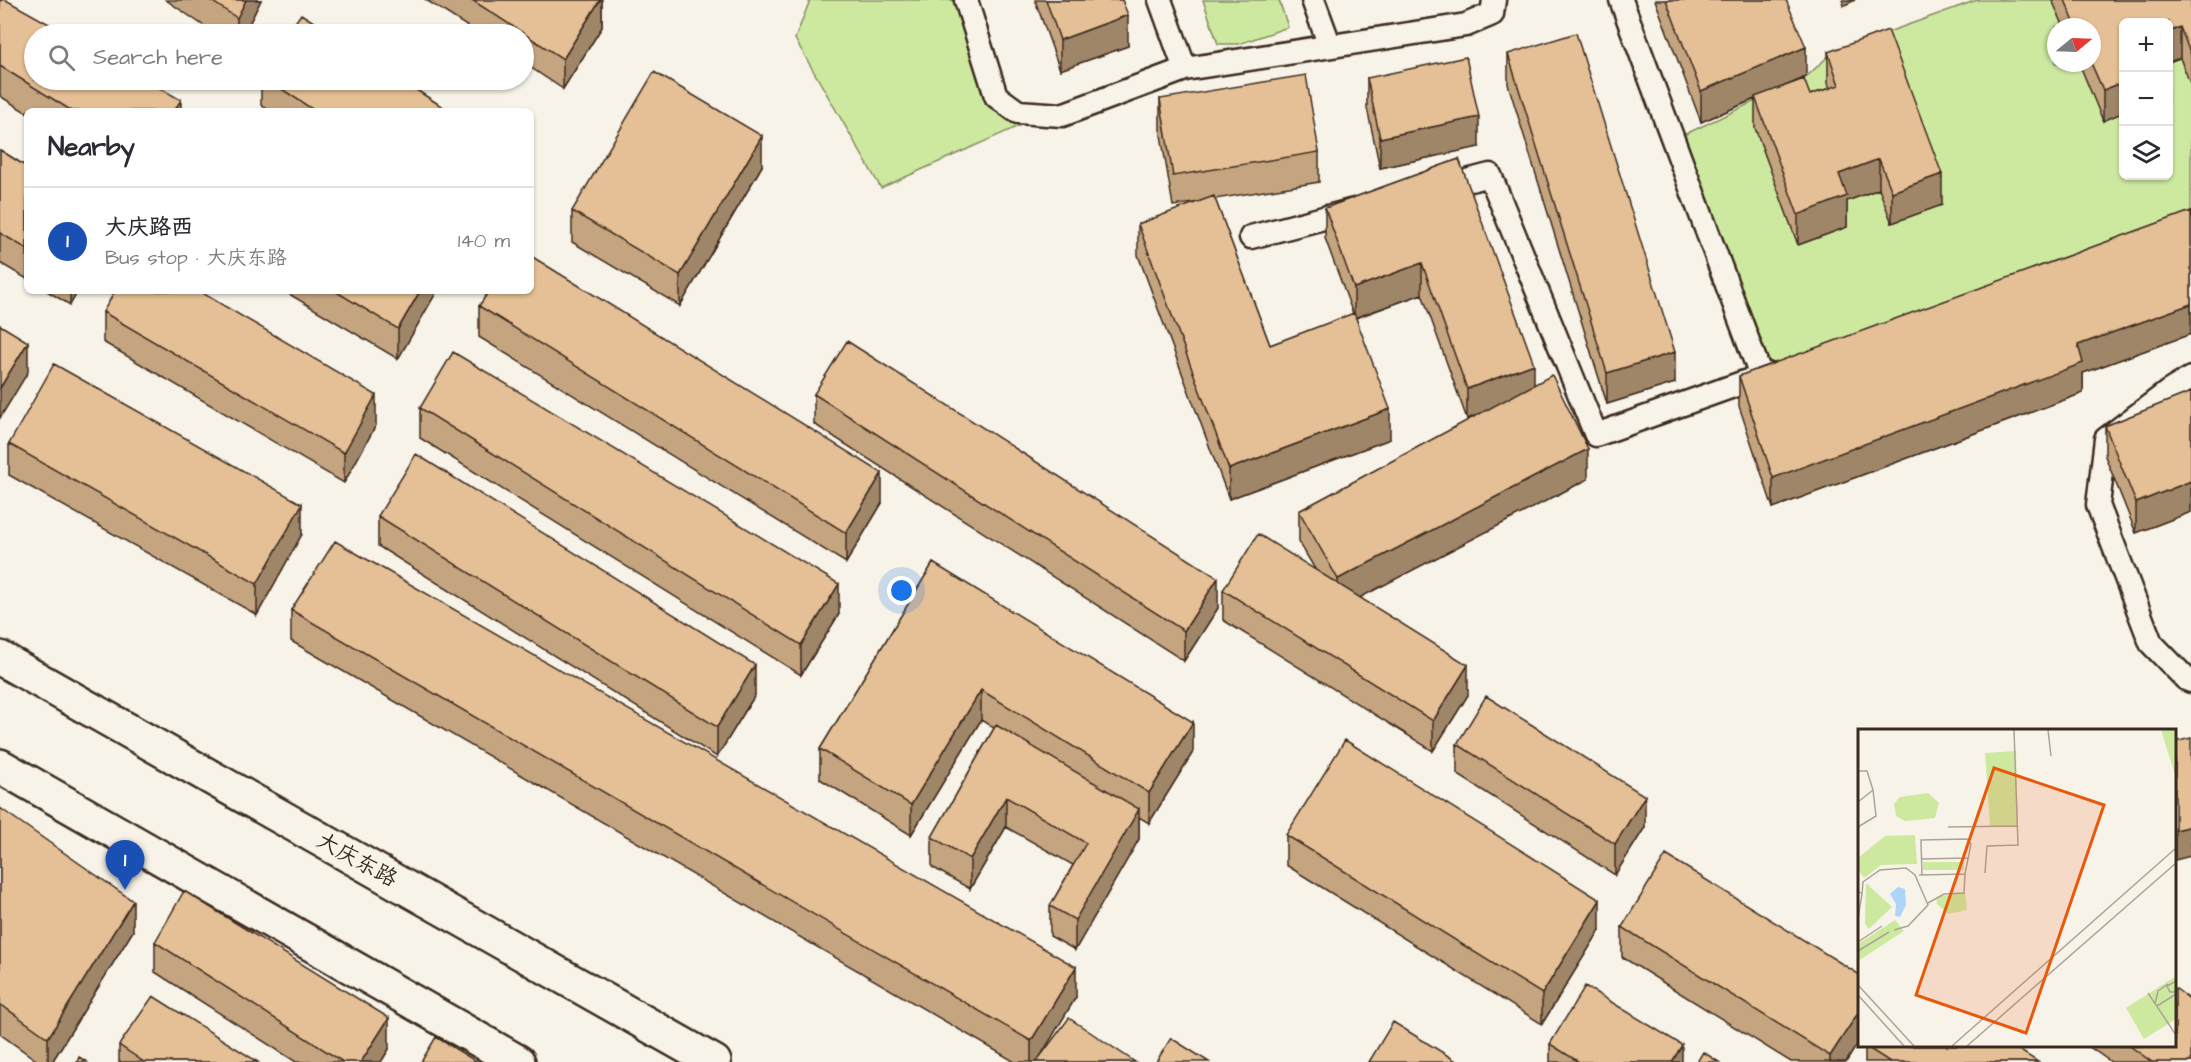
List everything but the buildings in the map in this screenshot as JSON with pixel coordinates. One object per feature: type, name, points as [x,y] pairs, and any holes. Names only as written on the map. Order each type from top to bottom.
[{"type":"main road","name":"大庆东路","points":[[0,658],[714,1062]]},
{"type":"main road","points":[[0,766],[518,1062]]},
{"type":"lane","points":[[966,0],[996,96],[1018,112],[1062,115],[1185,69],[1466,25],[1492,14],[1494,0]]},
{"type":"lane","points":[[1160,0],[1185,69]]},
{"type":"lane","points":[[1313,0],[1330,46]]},
{"type":"lane","points":[[1622,0],[1761,376]]},
{"type":"lane","points":[[1422,193],[1490,175],[1596,435],[1783,368]]},
{"type":"lane","points":[[1251,237],[1376,204]]},
{"type":"lane","points":[[2191,378],[2106,439],[2098,506],[2151,643],[2186,679],[2191,681]]},
{"type":"green space","points":[[810,0],[966,0],[996,96],[1030,121],[881,188],[795,39]]},
{"type":"green space","points":[[1203,0],[1279,0],[1288,27],[1239,44],[1218,44]]},
{"type":"green space","points":[[1977,0],[2191,0],[2191,220],[1761,376],[1673,140],[1806,77],[1833,52]]},
{"type":"place","name":"大庆路西","points":[[125,890]]}]
